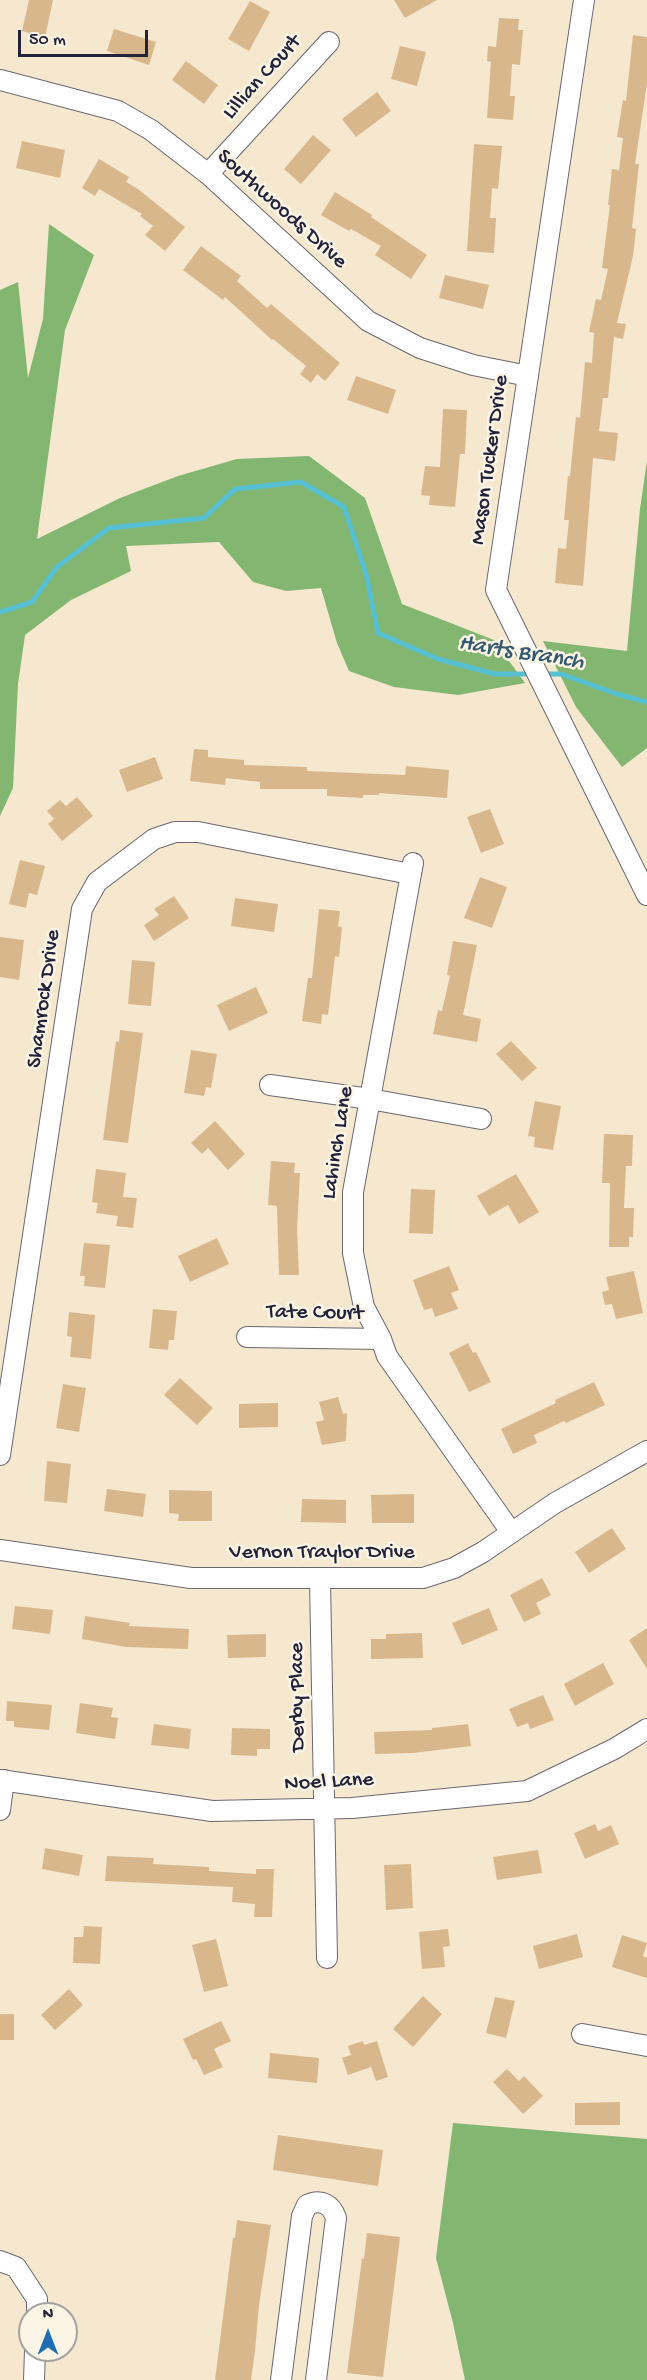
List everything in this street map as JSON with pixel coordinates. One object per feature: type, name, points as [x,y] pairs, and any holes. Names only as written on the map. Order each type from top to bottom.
[{"type":"street","name":"Mason Tucker Drive","points":[[584,0],[496,590],[647,895]]},
{"type":"street","name":"Lillian Court","points":[[208,174],[329,42]]},
{"type":"street","name":"Southwoods Drive","points":[[0,80],[118,111],[151,130],[208,174],[368,321],[420,348],[473,365],[528,376]]},
{"type":"street","name":"Shamrock Drive","points":[[0,1455],[82,909],[97,882],[154,839],[175,832],[198,832],[412,869]]},
{"type":"street","name":"Lahinch Lane","points":[[412,869],[353,1192],[353,1253],[364,1307],[387,1356],[511,1532]]},
{"type":"street","points":[[270,1085],[370,1099],[481,1119]]},
{"type":"street","name":"Tate Court","points":[[248,1337],[381,1339]]},
{"type":"street","name":"Vernon Traylor Drive","points":[[0,1550],[191,1578],[320,1580],[423,1578],[454,1568],[555,1503],[647,1450]]},
{"type":"street","name":"Derby Place","points":[[320,1580],[327,1958]]},
{"type":"street","name":"Noel Lane","points":[[2,1780],[212,1811],[352,1808],[527,1791],[614,1749],[647,1729]]},
{"type":"street","points":[[0,1810],[2,1780]]},
{"type":"street","points":[[582,2034],[647,2046]]},
{"type":"street","points":[[281,2380],[302,2216],[307,2205],[313,2202],[328,2205],[334,2210],[336,2218],[315,2380]]},
{"type":"street","points":[[0,2261],[16,2267],[37,2302]]},
{"type":"street","points":[[33,2380],[34,2362]]},
{"type":"green space","points":[[49,224],[94,255],[65,330],[37,539],[120,498],[178,476],[237,459],[309,456],[365,498],[402,604],[494,640],[525,683],[458,695],[394,687],[349,671],[337,643],[321,588],[286,591],[253,582],[219,542],[126,546],[131,571],[71,600],[25,635],[18,684],[13,788],[0,816],[0,290],[18,282],[28,378],[43,319]]},
{"type":"green space","points":[[647,461],[647,748],[622,767],[576,707],[543,641],[627,651],[640,509]]},
{"type":"green space","points":[[453,2123],[647,2139],[647,2380],[465,2380],[436,2258]]},
{"type":"building","points":[[29,0],[53,0],[45,37],[22,31]]},
{"type":"building","points":[[394,0],[437,0],[405,18]]},
{"type":"building","points":[[250,1],[270,12],[249,51],[228,39]]},
{"type":"building","points":[[499,18],[519,19],[518,30],[523,30],[520,65],[512,64],[510,96],[515,96],[513,120],[487,118],[491,62],[487,61],[488,46],[496,47]]},
{"type":"building","points":[[114,29],[156,42],[149,65],[107,51]]},
{"type":"building","points":[[633,35],[647,37],[647,83],[635,164],[639,164],[632,228],[636,229],[633,256],[617,323],[626,324],[623,339],[614,337],[608,398],[603,398],[599,431],[618,433],[615,461],[593,458],[583,586],[555,583],[558,548],[566,549],[569,520],[564,520],[568,476],[570,476],[576,417],[580,418],[585,362],[592,363],[594,333],[589,332],[596,299],[601,300],[608,269],[602,268],[610,205],[608,205],[612,169],[619,170],[623,138],[617,137],[623,100],[626,101]]},
{"type":"building","points":[[400,46],[426,52],[417,86],[391,79]]},
{"type":"building","points":[[186,61],[218,85],[204,104],[172,80]]},
{"type":"building","points":[[377,92],[391,111],[356,137],[342,119]]},
{"type":"building","points":[[313,135],[331,150],[301,184],[284,169]]},
{"type":"building","points":[[22,141],[65,150],[60,178],[16,168]]},
{"type":"building","points":[[474,144],[502,146],[498,189],[492,188],[490,218],[496,218],[494,253],[467,251]]},
{"type":"building","points":[[99,159],[129,177],[126,182],[185,227],[165,251],[145,235],[153,226],[140,216],[142,214],[99,189],[95,196],[82,188]]},
{"type":"building","points":[[335,192],[372,215],[371,217],[427,255],[411,279],[375,255],[381,246],[321,215]]},
{"type":"building","points":[[201,246],[241,276],[237,281],[267,308],[271,304],[340,363],[325,381],[317,374],[311,383],[300,374],[306,366],[272,340],[225,297],[223,300],[183,270]]},
{"type":"building","points":[[445,275],[489,285],[483,309],[439,298]]},
{"type":"building","points":[[356,376],[396,390],[388,414],[347,400]]},
{"type":"building","points":[[443,409],[467,410],[465,454],[460,454],[455,507],[429,505],[430,496],[421,495],[425,466],[440,467]]},
{"type":"building","points":[[194,749],[208,750],[208,757],[244,760],[244,765],[307,767],[307,771],[405,775],[406,766],[449,770],[447,798],[379,793],[379,795],[363,795],[363,798],[327,796],[327,789],[260,789],[260,782],[226,778],[225,785],[190,781]]},
{"type":"building","points":[[155,757],[163,779],[127,792],[119,770]]},
{"type":"building","points":[[77,797],[93,816],[62,841],[48,824],[54,819],[47,811],[60,800],[66,806]]},
{"type":"building","points":[[490,809],[504,844],[481,853],[467,817]]},
{"type":"building","points":[[20,860],[45,866],[37,895],[29,893],[26,908],[9,904]]},
{"type":"building","points":[[480,877],[507,887],[492,928],[464,918]]},
{"type":"building","points":[[174,896],[189,918],[154,941],[144,925],[159,915],[154,909]]},
{"type":"building","points":[[235,898],[278,904],[274,932],[231,926]]},
{"type":"building","points":[[319,909],[340,911],[338,926],[342,927],[339,957],[335,956],[328,1015],[322,1014],[321,1024],[302,1021],[308,978],[312,978]]},
{"type":"building","points":[[0,937],[24,940],[19,980],[0,977]]},
{"type":"building","points":[[453,941],[477,945],[463,1015],[481,1019],[477,1042],[433,1034],[438,1010],[442,1011],[450,976],[447,975]]},
{"type":"building","points":[[132,960],[155,962],[151,1006],[128,1004]]},
{"type":"building","points":[[256,987],[268,1013],[229,1031],[217,1005]]},
{"type":"building","points":[[120,1030],[143,1033],[128,1143],[103,1140],[116,1041],[119,1042]]},
{"type":"building","points":[[511,1041],[537,1068],[522,1081],[496,1054]]},
{"type":"building","points":[[191,1050],[217,1054],[211,1088],[206,1087],[204,1096],[184,1093]]},
{"type":"building","points":[[535,1101],[561,1106],[553,1150],[534,1147],[535,1137],[528,1136]]},
{"type":"building","points":[[215,1121],[245,1154],[228,1170],[208,1148],[202,1154],[191,1143]]},
{"type":"building","points":[[604,1134],[633,1135],[632,1166],[626,1166],[624,1208],[634,1208],[633,1237],[629,1237],[629,1247],[609,1247],[610,1183],[602,1183]]},
{"type":"building","points":[[271,1161],[295,1163],[294,1173],[300,1173],[297,1228],[299,1275],[279,1275],[277,1206],[268,1205]]},
{"type":"building","points":[[96,1169],[126,1173],[123,1197],[137,1198],[133,1228],[116,1226],[118,1216],[96,1213],[98,1203],[92,1202]]},
{"type":"building","points":[[516,1174],[539,1212],[519,1224],[508,1205],[489,1216],[477,1196]]},
{"type":"building","points":[[411,1189],[435,1190],[433,1234],[409,1233]]},
{"type":"building","points":[[217,1238],[229,1264],[190,1282],[178,1256]]},
{"type":"building","points":[[84,1243],[110,1245],[105,1288],[84,1286],[85,1276],[80,1276]]},
{"type":"building","points":[[449,1266],[459,1290],[451,1293],[458,1309],[435,1317],[432,1308],[424,1310],[413,1280]]},
{"type":"building","points":[[634,1271],[643,1313],[616,1319],[612,1304],[605,1305],[602,1292],[609,1290],[606,1277]]},
{"type":"building","points":[[153,1309],[177,1311],[174,1340],[169,1340],[168,1350],[149,1348]]},
{"type":"building","points":[[69,1312],[95,1315],[91,1359],[70,1357],[72,1337],[67,1336]]},
{"type":"building","points":[[468,1343],[473,1353],[476,1352],[491,1382],[469,1392],[449,1353]]},
{"type":"building","points":[[180,1378],[213,1408],[197,1425],[164,1395]]},
{"type":"building","points":[[594,1382],[605,1405],[534,1435],[537,1443],[513,1454],[501,1429]]},
{"type":"building","points":[[63,1384],[86,1388],[79,1432],[56,1428]]},
{"type":"building","points":[[338,1397],[343,1414],[347,1413],[346,1441],[322,1445],[316,1422],[324,1420],[319,1402]]},
{"type":"building","points":[[278,1403],[278,1427],[239,1428],[239,1404]]},
{"type":"building","points":[[47,1461],[71,1464],[67,1503],[44,1501]]},
{"type":"building","points":[[107,1489],[146,1494],[143,1517],[104,1511]]},
{"type":"building","points":[[169,1490],[212,1491],[212,1521],[178,1521],[179,1514],[169,1513]]},
{"type":"building","points":[[414,1494],[414,1523],[372,1523],[371,1495]]},
{"type":"building","points":[[302,1499],[346,1500],[346,1523],[301,1522]]},
{"type":"building","points":[[612,1528],[626,1549],[589,1573],[575,1552]]},
{"type":"building","points":[[542,1578],[551,1595],[536,1603],[541,1614],[524,1622],[510,1595]]},
{"type":"building","points":[[15,1606],[53,1610],[50,1634],[12,1629]]},
{"type":"building","points":[[489,1608],[498,1630],[462,1645],[452,1623]]},
{"type":"building","points":[[85,1616],[130,1623],[129,1626],[189,1629],[188,1649],[126,1647],[82,1639]]},
{"type":"building","points":[[647,1628],[647,1669],[629,1640]]},
{"type":"building","points":[[422,1633],[423,1658],[371,1659],[371,1639],[386,1639],[386,1634]]},
{"type":"building","points":[[266,1634],[266,1657],[228,1658],[227,1635]]},
{"type":"building","points":[[603,1663],[614,1684],[575,1706],[564,1684]]},
{"type":"building","points":[[543,1695],[554,1720],[530,1729],[528,1723],[517,1727],[509,1709]]},
{"type":"building","points":[[7,1701],[52,1705],[49,1730],[14,1727],[14,1721],[6,1721]]},
{"type":"building","points":[[80,1703],[113,1708],[111,1717],[118,1718],[115,1739],[76,1733]]},
{"type":"building","points":[[154,1724],[191,1729],[189,1749],[151,1745]]},
{"type":"building","points":[[468,1724],[471,1746],[413,1753],[375,1754],[374,1732],[432,1730],[432,1728]]},
{"type":"building","points":[[232,1728],[270,1729],[270,1749],[257,1749],[257,1756],[231,1755]]},
{"type":"building","points":[[595,1824],[598,1831],[611,1825],[619,1844],[585,1859],[574,1833]]},
{"type":"building","points":[[45,1848],[83,1855],[79,1876],[42,1869]]},
{"type":"building","points":[[538,1850],[542,1873],[497,1880],[493,1857]]},
{"type":"building","points":[[107,1856],[154,1858],[153,1864],[209,1867],[209,1871],[256,1874],[256,1869],[274,1869],[272,1917],[254,1917],[255,1904],[232,1902],[233,1887],[105,1881]]},
{"type":"building","points":[[411,1864],[413,1908],[386,1910],[384,1865]]},
{"type":"building","points":[[84,1926],[102,1927],[100,1964],[73,1963],[74,1937],[83,1937]]},
{"type":"building","points":[[448,1929],[450,1946],[443,1947],[445,1967],[422,1969],[419,1932]]},
{"type":"building","points":[[577,1934],[583,1957],[539,1969],[533,1946]]},
{"type":"building","points":[[622,1935],[647,1943],[643,1956],[647,1958],[647,1978],[612,1967]]},
{"type":"building","points":[[216,1939],[228,1986],[204,1992],[192,1945]]},
{"type":"building","points":[[69,1989],[83,2005],[55,2030],[41,2015]]},
{"type":"building","points":[[423,1996],[442,2014],[413,2047],[393,2029]]},
{"type":"building","points":[[495,1997],[515,2001],[506,2038],[486,2033]]},
{"type":"building","points":[[0,2014],[14,2014],[14,2040],[0,2040]]},
{"type":"building","points":[[221,2021],[231,2041],[214,2049],[223,2067],[204,2075],[196,2059],[193,2060],[183,2039]]},
{"type":"building","points":[[363,2041],[364,2045],[377,2041],[388,2077],[376,2081],[371,2067],[348,2075],[342,2058],[351,2055],[348,2046]]},
{"type":"building","points":[[270,2053],[319,2058],[317,2083],[268,2078]]},
{"type":"building","points":[[507,2069],[519,2081],[524,2076],[543,2096],[523,2114],[493,2082]]},
{"type":"building","points":[[620,2102],[620,2125],[575,2125],[575,2103]]},
{"type":"building","points":[[278,2135],[383,2150],[378,2186],[273,2170]]},
{"type":"building","points":[[237,2220],[271,2225],[259,2305],[255,2351],[251,2380],[215,2380],[233,2238],[235,2238]]},
{"type":"building","points":[[367,2233],[400,2237],[383,2377],[347,2373]]},
{"type":"waterway","name":"Harts Branch","points":[[0,612],[32,602],[57,567],[109,528],[204,518],[235,489],[301,482],[344,507],[366,574],[378,633],[438,659],[495,674],[531,674]]},
{"type":"waterway","name":"Harts Branch","points":[[543,674],[561,674],[647,702]]}]
